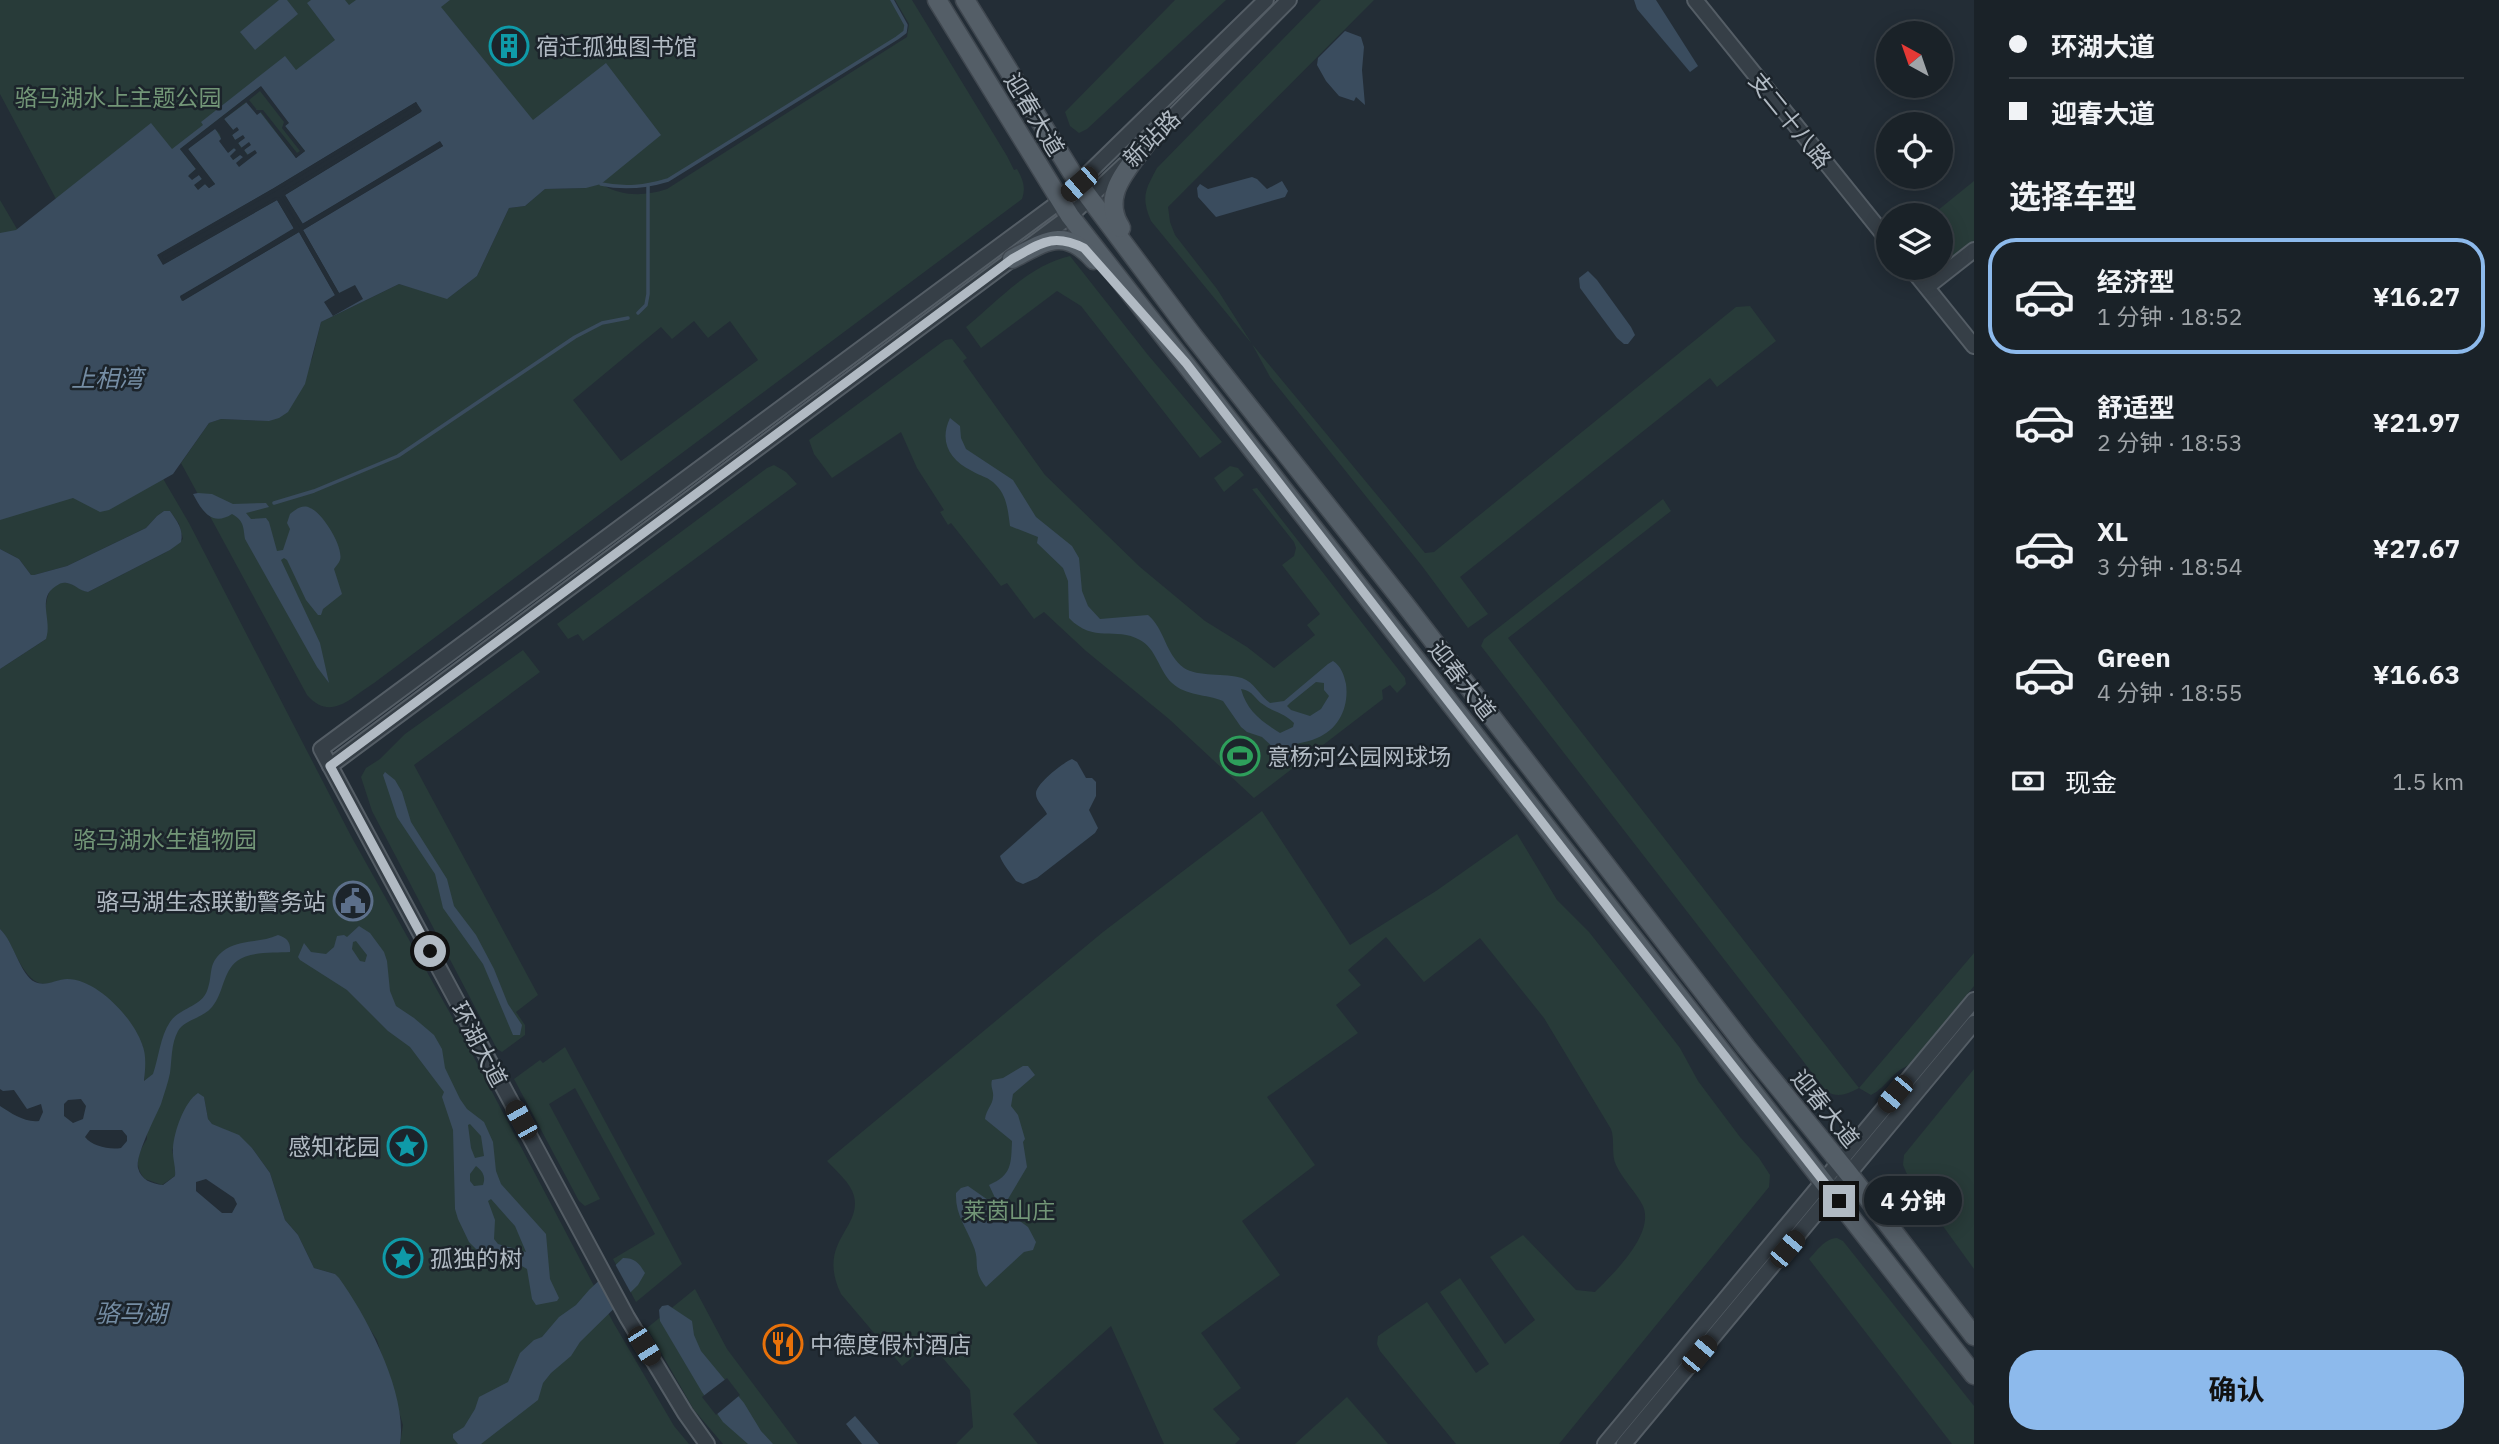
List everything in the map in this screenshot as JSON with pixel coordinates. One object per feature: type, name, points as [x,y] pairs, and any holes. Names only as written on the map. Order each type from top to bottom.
[{"type":"main road","name":"迎春大道","points":[[937,0],[1064,209],[1974,1375]]},
{"type":"main road","name":"迎春大道","points":[[965,0],[1085,191],[1140,266],[1974,1336]]},
{"type":"main road","points":[[1146,144],[1121,179],[1112,195],[1111,206],[1115,220],[1193,336]]},
{"type":"main road","points":[[1012,259],[1048,240],[1060,239],[1084,248],[1186,363]]},
{"type":"main road","points":[[1121,281],[1140,266]]},
{"type":"main road","points":[[1758,1097],[1775,1083]]},
{"type":"main road","points":[[1886,1261],[1904,1246]]},
{"type":"street","name":"新站路","points":[[1085,191],[1266,0]]},
{"type":"street","name":"新站路","points":[[330,766],[1012,259],[1064,209],[1146,144],[1289,0]]},
{"type":"street","name":"支二十八路","points":[[1695,0],[1876,225]]},
{"type":"street","name":"新站路","points":[[321,749],[1064,209]]},
{"type":"street","points":[[1927,288],[1974,250]]},
{"type":"street","points":[[1921,280],[1974,346]]},
{"type":"street","name":"环湖大道","points":[[321,749],[597,1263],[679,1403],[707,1444]]},
{"type":"street","points":[[1624,1444],[1974,1000]]},
{"type":"street","points":[[1843,1168],[1974,1023]]},
{"type":"street","points":[[1605,1444],[1828,1187]]},
{"type":"green space","name":"骆马湖水上主题公园","points":[[0,0],[892,0],[906,25],[905,32],[897,38],[668,180],[636,186],[603,185],[618,192],[643,194],[667,189],[907,37],[909,24],[895,0],[912,0],[1014,170],[1017,169],[1024,191],[1022,199],[374,683],[349,701],[324,707],[307,695],[181,463],[209,423],[221,419],[269,421],[312,359],[321,322],[399,284],[448,298],[477,276],[509,208],[525,206],[545,189],[586,188],[452,21],[305,151],[198,190],[56,199],[0,94]],"holes":[[[694,321],[708,338],[730,321],[758,360],[621,461],[573,400],[661,327],[672,339]]]},
{"type":"green space","points":[[1175,0],[1226,0],[1087,129],[1079,133],[1070,126],[1065,112]]},
{"type":"green space","points":[[1321,0],[1374,0],[1168,207],[1175,235],[1217,289],[1252,344],[1151,221],[1145,199],[1147,188],[1157,168]]},
{"type":"green space","points":[[1974,181],[1974,241],[1953,258],[1953,203],[1947,203]]},
{"type":"green space","name":"骆马湖水生植物园","points":[[0,200],[189,523],[351,836],[460,1031],[613,1322],[674,1426],[689,1444],[400,1444],[403,1425],[377,1340],[335,1274],[314,1268],[298,1235],[285,1220],[270,1173],[252,1148],[224,1129],[212,1125],[208,1119],[204,1098],[172,1150],[175,1176],[162,1185],[145,1179],[138,1164],[139,1154],[147,1139],[143,1046],[67,979],[45,984],[31,978],[0,929],[0,669],[46,639],[46,603],[52,587],[58,583],[67,583],[88,592],[170,550],[183,539],[179,524],[170,511],[164,511],[146,528],[67,566],[34,575],[31,575],[19,559],[0,549]]},
{"type":"green space","points":[[1070,256],[1148,355],[1222,442],[1200,458],[1081,306],[1057,291],[981,348],[966,327],[1002,295],[1041,267]]},
{"type":"green space","points":[[1750,306],[1776,341],[1717,387],[1710,378],[1460,577],[1488,614],[1468,628],[1422,566],[1270,377],[1252,344],[1425,553],[1434,552],[1736,307]]},
{"type":"green space","points":[[952,339],[967,358],[963,361],[1045,475],[1140,567],[1205,621],[1247,647],[1274,668],[1315,635],[1307,625],[1320,614],[1282,565],[1294,556],[1294,542],[1252,489],[1257,488],[1405,678],[1406,684],[1397,693],[1390,685],[1382,690],[1383,699],[1254,798],[1169,719],[1086,651],[1044,612],[1034,619],[1007,583],[1001,586],[951,523],[948,525],[940,512],[944,510],[917,468],[901,432],[832,478],[814,454],[809,440],[945,340]]},
{"type":"green space","points":[[774,465],[786,472],[797,484],[583,641],[578,634],[568,639],[557,624]]},
{"type":"green space","points":[[1230,466],[1238,468],[1244,475],[1224,492],[1214,478]]},
{"type":"green space","points":[[1663,499],[1671,511],[1508,638],[1859,1088],[1847,1093],[1835,1095],[1827,1092],[1481,646],[1484,639]]},
{"type":"green space","points":[[523,650],[540,672],[414,765],[538,995],[516,1012],[525,1025],[525,1035],[502,1052],[497,1049],[372,811],[361,777],[366,768],[380,759],[405,734]]},
{"type":"green space","name":"莱茵山庄","points":[[1262,811],[1350,945],[1436,891],[1517,834],[1557,900],[1589,932],[1646,1004],[1680,1048],[1698,1081],[1759,1158],[1770,1175],[1769,1187],[1559,1444],[1456,1444],[1380,1351],[1378,1336],[1427,1302],[1476,1373],[1489,1364],[1440,1292],[1460,1278],[1505,1344],[1535,1320],[1490,1257],[1523,1235],[1576,1290],[1595,1292],[1638,1241],[1645,1217],[1643,1206],[1616,1165],[1611,1129],[1544,1018],[1480,938],[1424,982],[1386,937],[1348,970],[1361,985],[1336,1005],[1358,1033],[1267,1097],[1315,1165],[1242,1221],[1280,1275],[1201,1333],[1241,1388],[1213,1409],[1240,1439],[1235,1444],[1164,1444],[1111,1326],[1013,1414],[1038,1444],[956,1444],[973,1427],[970,1390],[930,1343],[902,1366],[841,1294],[835,1276],[834,1261],[836,1249],[852,1218],[854,1196],[847,1182],[827,1161],[1103,932]]},
{"type":"green space","points":[[1974,953],[1974,986],[1910,1065],[1871,1095],[1859,1088]]},
{"type":"green space","points":[[565,1047],[682,1264],[636,1302],[613,1259],[655,1234],[575,1088],[549,1104],[600,1199],[585,1206],[579,1201],[514,1079],[540,1060],[543,1063]]},
{"type":"green space","points":[[1974,1069],[1974,1269],[1909,1179],[1903,1165],[1904,1155]]},
{"type":"green space","points":[[1837,1238],[1843,1241],[1974,1406],[1974,1444],[1952,1444],[1809,1259],[1825,1243]]},
{"type":"green space","points":[[695,1289],[727,1349],[798,1444],[723,1444],[694,1410],[647,1328]]},
{"type":"green space","points":[[1347,1397],[1388,1444],[1295,1444]]},
{"type":"water","points":[[279,0],[287,0],[298,14],[255,50],[240,32]]},
{"type":"water","name":"上相湾","points":[[311,0],[345,0],[349,5],[356,0],[450,0],[441,7],[533,120],[606,63],[661,135],[601,184],[586,188],[545,189],[525,206],[509,208],[477,276],[447,299],[399,284],[321,322],[305,384],[288,412],[279,418],[269,421],[221,419],[209,423],[173,474],[109,510],[100,512],[73,498],[0,520],[0,233],[16,230],[151,123],[172,149],[203,125],[201,122],[285,56],[296,70],[335,40],[307,3]],"holes":[[[260,87],[288,123],[285,126],[305,151],[296,158],[260,112],[247,102],[224,119],[233,130],[238,130],[232,135],[235,140],[244,138],[238,143],[242,148],[250,145],[244,150],[248,155],[243,157],[241,154],[233,160],[237,150],[234,148],[229,152],[215,128],[188,149],[215,184],[209,188],[205,184],[198,189],[195,185],[202,179],[199,175],[189,175],[196,169],[180,149]],[[416,102],[421,112],[285,195],[302,224],[440,142],[443,146],[303,230],[339,293],[335,295],[299,232],[183,301],[180,296],[294,229],[277,200],[164,264],[158,255]]]},
{"type":"water","points":[[1634,0],[1656,0],[1698,66],[1690,72],[1637,9]]},
{"type":"water","points":[[1345,31],[1361,37],[1364,47],[1362,70],[1365,105],[1356,97],[1354,101],[1339,96],[1317,65],[1318,58]]},
{"type":"water","points":[[1252,177],[1267,189],[1282,181],[1288,191],[1285,197],[1216,217],[1198,197],[1197,188],[1200,184],[1208,189]]},
{"type":"water","points":[[1588,271],[1631,327],[1635,335],[1628,344],[1617,338],[1580,288],[1579,278]]},
{"type":"water","points":[[950,418],[960,426],[966,449],[1013,480],[1036,517],[1072,546],[1079,558],[1082,591],[1088,606],[1100,619],[1148,615],[1158,627],[1173,656],[1184,668],[1196,673],[1242,678],[1270,703],[1284,701],[1333,661],[1343,674],[1347,693],[1344,709],[1337,723],[1325,734],[1296,744],[1288,761],[1262,737],[1241,727],[1223,701],[1190,693],[1172,683],[1150,648],[1140,640],[1122,634],[1096,633],[1078,626],[1069,618],[1068,581],[1063,568],[1037,543],[1038,537],[1010,526],[1008,509],[1000,489],[987,478],[964,467],[952,455],[946,442]],"holes":[[[1316,682],[1324,683],[1324,690],[1329,696],[1321,709],[1310,716],[1287,706]],[[1241,689],[1290,719],[1294,723],[1293,727],[1280,733],[1267,724],[1251,709]]]},
{"type":"water","points":[[193,494],[212,494],[233,504],[266,503],[269,507],[246,513],[251,519],[266,518],[277,551],[283,550],[290,529],[287,523],[290,514],[297,509],[310,508],[326,523],[339,547],[340,561],[334,569],[342,594],[323,609],[321,615],[318,615],[306,600],[287,560],[281,560],[320,643],[329,683],[317,667],[245,539],[241,522],[232,514],[219,519],[208,515]]},
{"type":"water","points":[[164,511],[170,511],[177,522],[182,534],[181,542],[88,592],[70,584],[57,585],[47,597],[46,639],[0,669],[0,549],[19,559],[31,575],[34,575],[67,566],[146,528]]},
{"type":"water","points":[[1072,759],[1077,762],[1086,778],[1092,778],[1096,782],[1096,796],[1089,810],[1098,828],[1037,878],[1023,884],[1016,881],[1000,856],[1047,814],[1037,799],[1037,790],[1051,774]]},
{"type":"water","points":[[385,772],[395,780],[402,792],[411,822],[447,879],[454,906],[476,935],[494,969],[508,1004],[522,1025],[520,1035],[513,1035],[483,964],[443,908],[435,874],[397,817],[383,775]]},
{"type":"water","points":[[359,926],[370,933],[384,952],[390,991],[396,1006],[434,1035],[442,1049],[445,1068],[460,1099],[467,1109],[484,1122],[493,1142],[496,1171],[501,1184],[546,1234],[550,1279],[559,1298],[557,1301],[536,1305],[532,1299],[527,1269],[520,1265],[488,1261],[469,1242],[455,1209],[453,1130],[442,1097],[444,1092],[410,1047],[388,1031],[347,990],[298,957],[304,943],[311,952],[326,954],[334,947],[337,936],[347,937]],"holes":[[[356,941],[367,955],[365,962],[360,961],[352,949],[353,942]],[[468,1125],[481,1136],[484,1156],[475,1158]],[[476,1166],[484,1177],[483,1185],[474,1186],[470,1181],[470,1174]],[[491,1199],[515,1226],[526,1252],[498,1244],[494,1239],[495,1220],[488,1201]]]},
{"type":"water","name":"骆马湖","points":[[0,929],[25,973],[35,982],[43,984],[67,979],[78,981],[102,993],[122,1012],[131,1023],[144,1049],[144,1081],[153,1074],[170,1022],[204,996],[213,964],[220,954],[239,944],[278,935],[286,939],[290,952],[256,954],[237,961],[228,971],[212,1007],[178,1031],[167,1085],[142,1146],[138,1168],[144,1178],[155,1184],[163,1185],[175,1176],[175,1134],[188,1103],[198,1093],[204,1097],[208,1119],[212,1124],[239,1135],[270,1173],[285,1220],[298,1235],[314,1268],[335,1274],[362,1314],[392,1380],[401,1424],[400,1444],[0,1444],[0,1106],[18,1117],[34,1121],[39,1121],[43,1112],[41,1104],[27,1109],[14,1090],[0,1089]],"holes":[[[81,1099],[86,1106],[83,1119],[73,1123],[64,1116],[64,1104],[68,1100]],[[90,1130],[122,1130],[127,1141],[121,1148],[111,1148],[96,1145],[85,1137]],[[206,1179],[234,1198],[237,1204],[232,1213],[222,1213],[196,1191],[196,1182]]]},
{"type":"water","points":[[1023,1066],[1028,1066],[1035,1075],[1013,1094],[1011,1106],[1018,1115],[1025,1139],[1023,1142],[1027,1167],[1008,1199],[1006,1211],[1028,1227],[1036,1242],[1033,1250],[1024,1252],[986,1287],[977,1270],[975,1251],[959,1214],[956,1193],[968,1186],[988,1200],[996,1200],[989,1185],[1002,1177],[1009,1168],[1012,1141],[985,1119],[993,1100],[992,1080],[1003,1078]]},
{"type":"water","points":[[623,1258],[636,1262],[645,1273],[638,1285],[580,1342],[571,1356],[551,1373],[543,1383],[538,1400],[481,1444],[458,1444],[453,1434],[464,1427],[479,1397],[508,1382],[520,1353],[534,1340],[542,1337],[559,1317],[576,1305]]},
{"type":"water","points":[[668,1305],[692,1321],[694,1335],[701,1351],[744,1403],[761,1431],[773,1444],[748,1444],[723,1422],[660,1321],[659,1310]]},
{"type":"water","points":[[855,1416],[879,1444],[862,1444],[846,1424]]},
{"type":"pier","points":[[261,86],[289,123],[285,126],[305,151],[296,158],[261,112],[257,115],[246,102],[224,119],[233,130],[237,127],[239,130],[232,135],[235,140],[243,135],[245,138],[238,143],[241,148],[249,142],[251,145],[244,150],[247,155],[255,150],[257,153],[239,167],[236,163],[243,157],[240,155],[233,160],[230,156],[236,150],[234,148],[228,153],[219,141],[220,134],[215,129],[188,149],[215,184],[209,188],[205,184],[198,190],[194,185],[202,179],[199,175],[192,180],[188,176],[196,169],[180,149]],"holes":[[[260,91],[284,122],[282,128],[300,151],[297,153],[263,110],[257,110],[249,100]]]},
{"type":"pier","points":[[416,102],[422,111],[285,195],[303,224],[440,141],[443,146],[303,230],[339,293],[355,285],[363,299],[333,316],[324,302],[335,295],[299,232],[182,301],[180,297],[294,228],[277,200],[163,265],[157,255]],"holes":[[[415,106],[417,110],[282,192],[300,228],[280,198],[276,197],[164,260],[162,256],[276,191]]]},
{"type":"pier","points":[[615,1264],[632,1295],[616,1312],[598,1279]]},
{"type":"pier","points":[[727,1378],[740,1395],[716,1415],[702,1397]]},
{"type":"waterway","points":[[601,184],[635,186],[668,180],[897,38],[905,32],[906,25],[892,0]]},
{"type":"waterway","points":[[638,313],[646,305],[648,294],[648,186]]},
{"type":"waterway","points":[[274,503],[314,491],[398,456],[575,337],[602,323],[628,318]]},
{"type":"place","name":"宿迁孤独图书馆","points":[[509,46]]},
{"type":"place","name":"意杨河公园网球场","points":[[1240,756]]},
{"type":"place","name":"骆马湖生态联勤警务站","points":[[353,901]]},
{"type":"place","name":"感知花园","points":[[407,1146]]},
{"type":"place","name":"孤独的树","points":[[403,1258]]},
{"type":"place","name":"中德度假村酒店","points":[[783,1344]]},
{"type":"route","points":[[430,951],[330,766],[1012,259],[1048,240],[1060,239],[1084,248],[1186,363],[1839,1201]]}]
